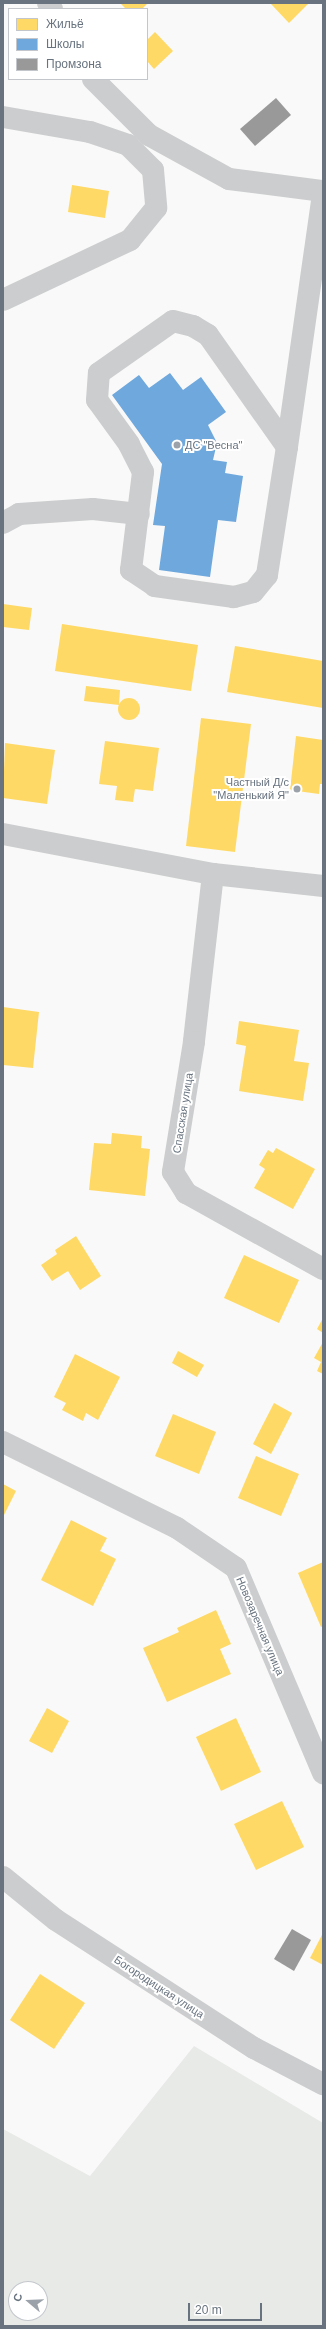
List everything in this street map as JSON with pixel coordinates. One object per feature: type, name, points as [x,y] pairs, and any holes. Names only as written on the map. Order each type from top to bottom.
[{"type":"street","points":[[95,80],[150,135],[229,179],[323,192],[287,447],[267,575],[253,592],[234,597],[155,586],[130,570],[139,514],[143,472],[129,444],[97,400],[99,373],[173,321],[193,326],[208,335],[287,447]]},
{"type":"street","points":[[3,118],[90,132],[128,145],[153,170],[156,208],[130,240],[3,300]]},
{"type":"street","points":[[3,523],[19,514],[26,513],[93,509],[139,514]]},
{"type":"street","points":[[3,834],[213,874],[323,886]]},
{"type":"street","name":"Спасская улица","points":[[213,874],[194,1042],[173,1172],[186,1193],[323,1269]]},
{"type":"street","name":"Новозаречная улица","points":[[3,1442],[177,1528],[236,1568],[323,1773]]},
{"type":"street","name":"Богородицкая улица","points":[[3,1877],[56,1920],[254,2048],[323,2084]]},
{"type":"shaded area","points":[[194,2046],[323,2123],[323,2326],[3,2326],[3,2129],[90,2176]]},
{"type":"building: Жильё","points":[[120,3],[148,3],[143,8],[125,8]]},
{"type":"building: Жильё","points":[[270,3],[309,3],[289,23]]},
{"type":"building: Жильё","points":[[155,32],[173,51],[154,69],[148,62],[148,39]]},
{"type":"building: Жильё","points":[[72,185],[109,191],[105,218],[68,212]]},
{"type":"building: Жильё","points":[[3,604],[32,608],[29,630],[3,627]]},
{"type":"building: Жильё","points":[[62,624],[198,645],[191,691],[55,671]]},
{"type":"building: Жильё","points":[[235,646],[323,661],[323,708],[227,692]]},
{"type":"building: Жильё","points":[[86,686],[120,690],[119,705],[84,701]]},
{"type":"building: Жильё","points":[[129,698],[133,699],[139,705],[139,713],[133,719],[129,720],[125,719],[119,713],[118,709],[119,705],[125,699]]},
{"type":"building: Жильё","points":[[201,718],[251,724],[235,852],[186,846]]},
{"type":"building: Жильё","points":[[296,736],[323,740],[323,784],[320,784],[319,794],[290,790]]},
{"type":"building: Жильё","points":[[105,741],[159,748],[153,791],[135,789],[133,802],[115,800],[117,786],[99,784]]},
{"type":"building: Жильё","points":[[5,743],[55,750],[47,804],[3,798]]},
{"type":"building: Жильё","points":[[3,1007],[39,1012],[33,1068],[3,1065]]},
{"type":"building: Жильё","points":[[239,1021],[299,1030],[294,1061],[309,1063],[303,1101],[239,1091],[246,1046],[236,1044]]},
{"type":"building: Жильё","points":[[112,1133],[142,1136],[141,1148],[150,1149],[145,1196],[89,1190],[94,1143],[111,1144]]},
{"type":"building: Жильё","points":[[276,1148],[315,1169],[293,1209],[254,1188],[265,1169],[259,1165],[268,1150],[273,1153]]},
{"type":"building: Жильё","points":[[76,1236],[101,1276],[80,1290],[68,1271],[52,1281],[41,1265],[57,1254],[55,1250]]},
{"type":"building: Жильё","points":[[244,1255],[299,1280],[279,1323],[224,1298]]},
{"type":"building: Жильё","points":[[323,1318],[323,1333],[317,1329]]},
{"type":"building: Жильё","points":[[323,1342],[323,1374],[317,1371],[321,1362],[314,1358]]},
{"type":"building: Жильё","points":[[178,1351],[204,1365],[197,1377],[172,1363]]},
{"type":"building: Жильё","points":[[75,1354],[120,1377],[98,1420],[86,1413],[83,1421],[62,1410],[66,1403],[54,1397]]},
{"type":"building: Жильё","points":[[274,1403],[292,1413],[271,1454],[253,1444]]},
{"type":"building: Жильё","points":[[173,1414],[216,1432],[199,1474],[155,1456]]},
{"type":"building: Жильё","points":[[256,1456],[299,1474],[281,1516],[238,1498]]},
{"type":"building: Жильё","points":[[3,1484],[16,1491],[3,1517]]},
{"type":"building: Жильё","points":[[71,1520],[107,1538],[100,1551],[116,1559],[93,1606],[41,1580]]},
{"type":"building: Жильё","points":[[323,1562],[323,1626],[321,1627],[298,1573]]},
{"type":"building: Жильё","points":[[216,1610],[231,1644],[220,1649],[231,1674],[167,1702],[143,1648],[179,1632],[177,1628]]},
{"type":"building: Жильё","points":[[47,1708],[69,1721],[52,1753],[29,1741]]},
{"type":"building: Жильё","points":[[236,1718],[261,1772],[221,1791],[196,1737]]},
{"type":"building: Жильё","points":[[282,1801],[304,1847],[256,1870],[234,1824]]},
{"type":"building: Жильё","points":[[323,1933],[323,1965],[310,1958]]},
{"type":"building: Жильё","points":[[40,1974],[85,2003],[54,2049],[10,2020]]},
{"type":"building: Школы","points":[[170,373],[183,390],[201,377],[226,412],[208,425],[217,443],[213,460],[227,462],[225,473],[243,476],[236,522],[218,520],[210,577],[159,570],[165,526],[153,525],[162,464],[112,395],[139,375],[149,388]]},
{"type":"building: Промзона","points":[[276,98],[291,115],[255,146],[240,129]]},
{"type":"building: Промзона","points":[[292,1929],[311,1940],[294,1971],[274,1959]]},
{"type":"place","name":"ДС \"Весна\"","points":[[177,445]]},
{"type":"place","name":"Частный Д/с \"Маленький Я\"","points":[[297,789]]}]
